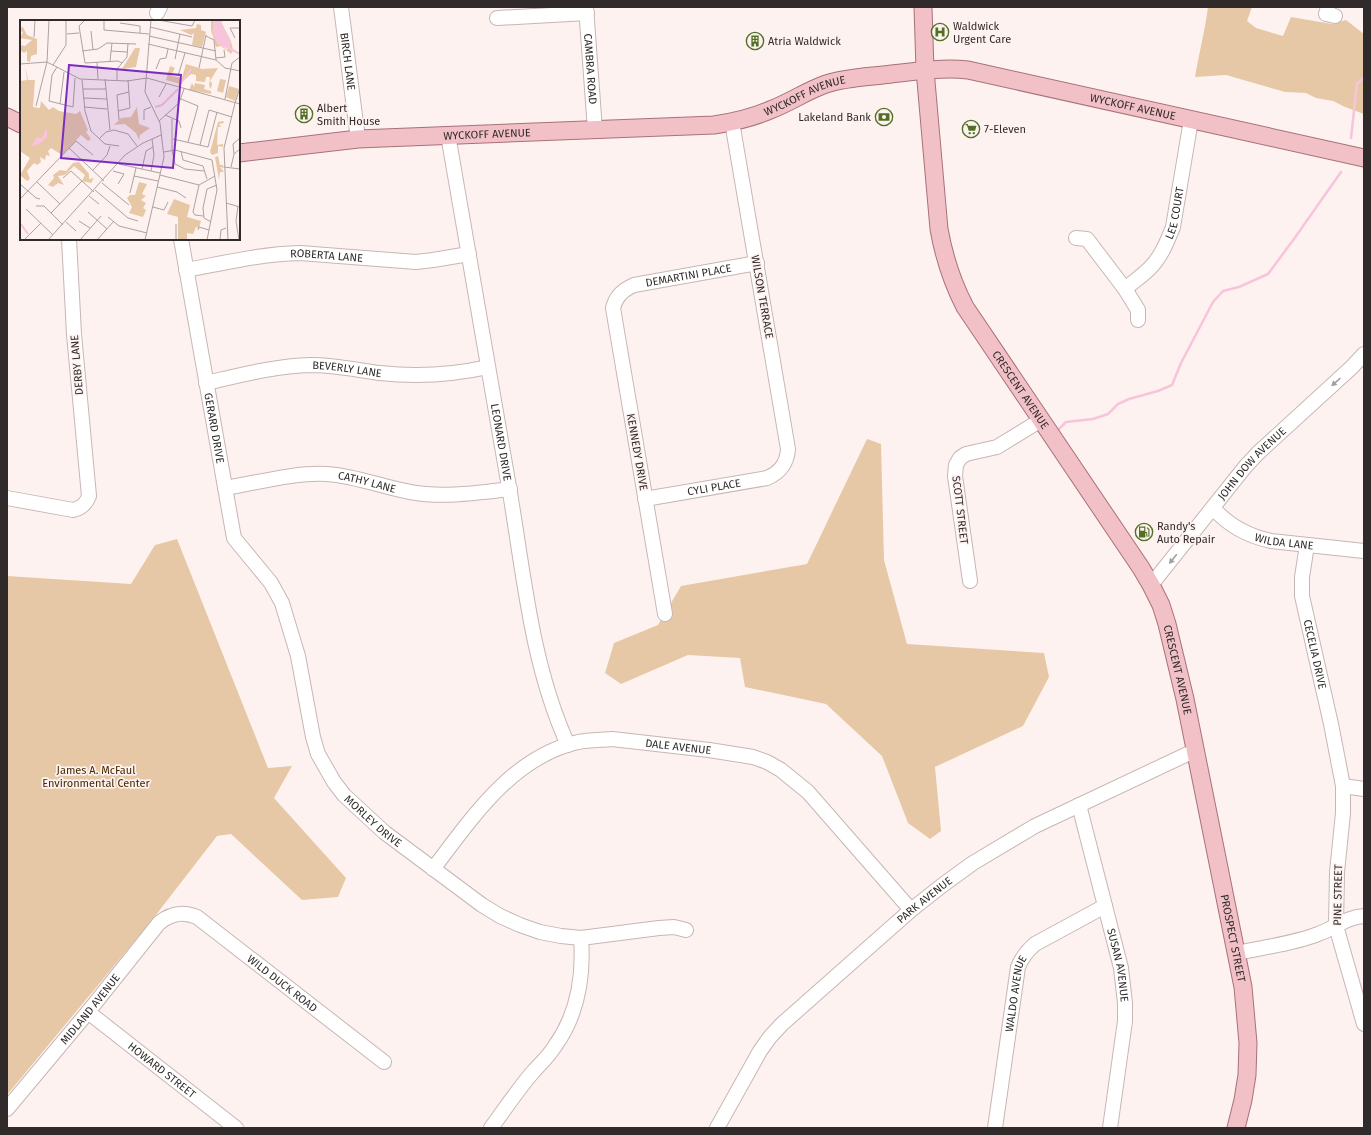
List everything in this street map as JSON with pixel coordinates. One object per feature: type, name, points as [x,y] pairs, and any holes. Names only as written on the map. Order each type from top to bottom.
[{"type":"main road","name":"CRESCENT AVENUE","points":[[923,7],[925,70],[939,229],[942,249],[956,290],[965,307],[1151,585],[1161,605],[1167,624],[1196,750]]},
{"type":"main road","name":"WYCKOFF AVENUE","points":[[240,153],[358,139],[714,125],[753,117],[772,110],[810,90],[828,83],[846,79],[925,70],[954,69],[968,70],[1364,158]]},
{"type":"main road","points":[[7,117],[20,124]]},
{"type":"main road","name":"PROSPECT STREET","points":[[1196,750],[1237,953],[1246,1011],[1248,1043],[1247,1075],[1244,1100],[1236,1128]]},
{"type":"street","name":"BIRCH LANE","points":[[341,7],[358,139]]},
{"type":"street","points":[[497,18],[586,10]]},
{"type":"street","name":"CAMBRA ROAD","points":[[586,10],[595,130]]},
{"type":"street","name":"LEE COURT","points":[[1125,289],[1150,268],[1168,241],[1172,227],[1191,120]]},
{"type":"street","name":"WILSON TERRACE","points":[[732,122],[788,449],[787,458],[781,470]]},
{"type":"street","name":"LEONARD DRIVE","points":[[448,135],[510,489],[525,590],[542,674],[551,704],[568,745]]},
{"type":"street","points":[[1076,238],[1087,239],[1125,289],[1138,310],[1138,320]]},
{"type":"street","name":"DERBY LANE","points":[[7,498],[73,510],[84,506],[90,491],[74,334],[69,240]]},
{"type":"street","name":"GERARD DRIVE","points":[[181,240],[234,538],[271,583],[282,603]]},
{"type":"street","name":"ROBERTA LANE","points":[[186,270],[258,256],[280,254],[416,262],[468,254]]},
{"type":"street","name":"DEMARTINI PLACE","points":[[622,292],[634,285],[757,263]]},
{"type":"street","name":"KENNEDY DRIVE","points":[[622,292],[617,298],[613,308],[665,614]]},
{"type":"street","name":"JOHN DOW AVENUE","points":[[1151,585],[1258,453],[1352,367],[1364,354]]},
{"type":"street","name":"BEVERLY LANE","points":[[206,383],[259,371],[310,365],[333,366],[402,375],[468,372],[488,367]]},
{"type":"street","name":"SCOTT STREET","points":[[970,581],[954,476],[956,465],[960,458],[966,454],[996,447],[1041,420]]},
{"type":"street","name":"CYLI PLACE","points":[[646,499],[767,478],[781,470]]},
{"type":"street","name":"CATHY LANE","points":[[225,488],[304,474],[325,474],[341,475],[389,488],[431,495],[467,494],[510,489]]},
{"type":"street","name":"WILDA LANE","points":[[1213,508],[1231,525],[1258,538],[1271,541],[1364,551]]},
{"type":"street","name":"CECELIA DRIVE","points":[[1307,545],[1302,577],[1302,596],[1339,763]]},
{"type":"street","name":"MORLEY DRIVE","points":[[282,603],[298,656],[313,737],[318,754],[325,768],[344,794],[384,832],[482,905],[500,916],[540,932],[581,938],[659,928],[674,927],[686,930]]},
{"type":"street","name":"DALE AVENUE","points":[[433,869],[465,828],[508,780],[534,761],[552,751],[568,745],[612,739],[710,750],[753,757],[782,770],[808,792],[911,910]]},
{"type":"street","name":"PARK AVENUE","points":[[717,1128],[760,1051],[770,1037],[782,1024],[911,910],[944,884],[991,852],[1035,826],[1196,750]]},
{"type":"street","name":"PINE STREET","points":[[1339,763],[1343,786],[1343,812],[1337,872],[1336,926],[1364,1024]]},
{"type":"street","points":[[1343,786],[1364,789]]},
{"type":"street","name":"SUSAN AVENUE","points":[[1079,805],[1121,968],[1126,1003],[1125,1021],[1110,1128]]},
{"type":"street","name":"WALDO AVENUE","points":[[995,1128],[1018,967],[1022,958],[1035,944],[1105,906]]},
{"type":"street","name":"MIDLAND AVENUE","points":[[7,1109],[88,1012],[159,923],[165,918],[177,914]]},
{"type":"street","name":"WILD DUCK ROAD","points":[[177,914],[189,914],[198,917],[384,1062]]},
{"type":"street","points":[[1237,953],[1299,940],[1319,934],[1354,917],[1364,916]]},
{"type":"street","points":[[491,1128],[533,1072],[556,1046],[567,1027],[574,1010],[582,976],[581,938]]},
{"type":"street","name":"HOWARD STREET","points":[[88,1012],[236,1128]]},
{"type":"green space","points":[[1208,7],[1252,7],[1247,21],[1256,28],[1283,36],[1291,17],[1332,24],[1346,20],[1364,34],[1364,114],[1333,101],[1316,98],[1306,93],[1285,92],[1226,75],[1195,77]]},
{"type":"green space","points":[[867,439],[881,444],[884,560],[907,644],[1044,653],[1049,677],[1023,726],[935,767],[941,831],[930,839],[908,823],[882,756],[826,704],[745,687],[740,658],[688,655],[621,684],[605,673],[614,643],[658,625],[681,586],[807,564]]},
{"type":"green space","name":"James A. McFaul Environmental Center","points":[[177,539],[268,768],[292,766],[274,798],[346,878],[338,897],[302,900],[231,834],[217,836],[152,920],[7,1095],[7,576],[131,584],[155,545]]},
{"type":"waterway","points":[[1351,138],[1357,84],[1364,77]]},
{"type":"waterway","points":[[1058,430],[1066,422],[1093,419],[1108,414],[1118,404],[1129,399],[1158,391],[1172,385],[1181,363],[1213,302],[1223,291],[1239,287],[1268,274],[1341,172]]},
{"type":"place","name":"Waldwick Urgent Care","points":[[940,32]]},
{"type":"place","name":"Atria Waldwick","points":[[755,41]]},
{"type":"place","name":"Albert Smith House","points":[[304,114]]},
{"type":"place","name":"Lakeland Bank","points":[[884,117]]},
{"type":"place","name":"7-Eleven","points":[[971,129]]},
{"type":"place","name":"Randy's Auto Repair","points":[[1144,532]]}]
